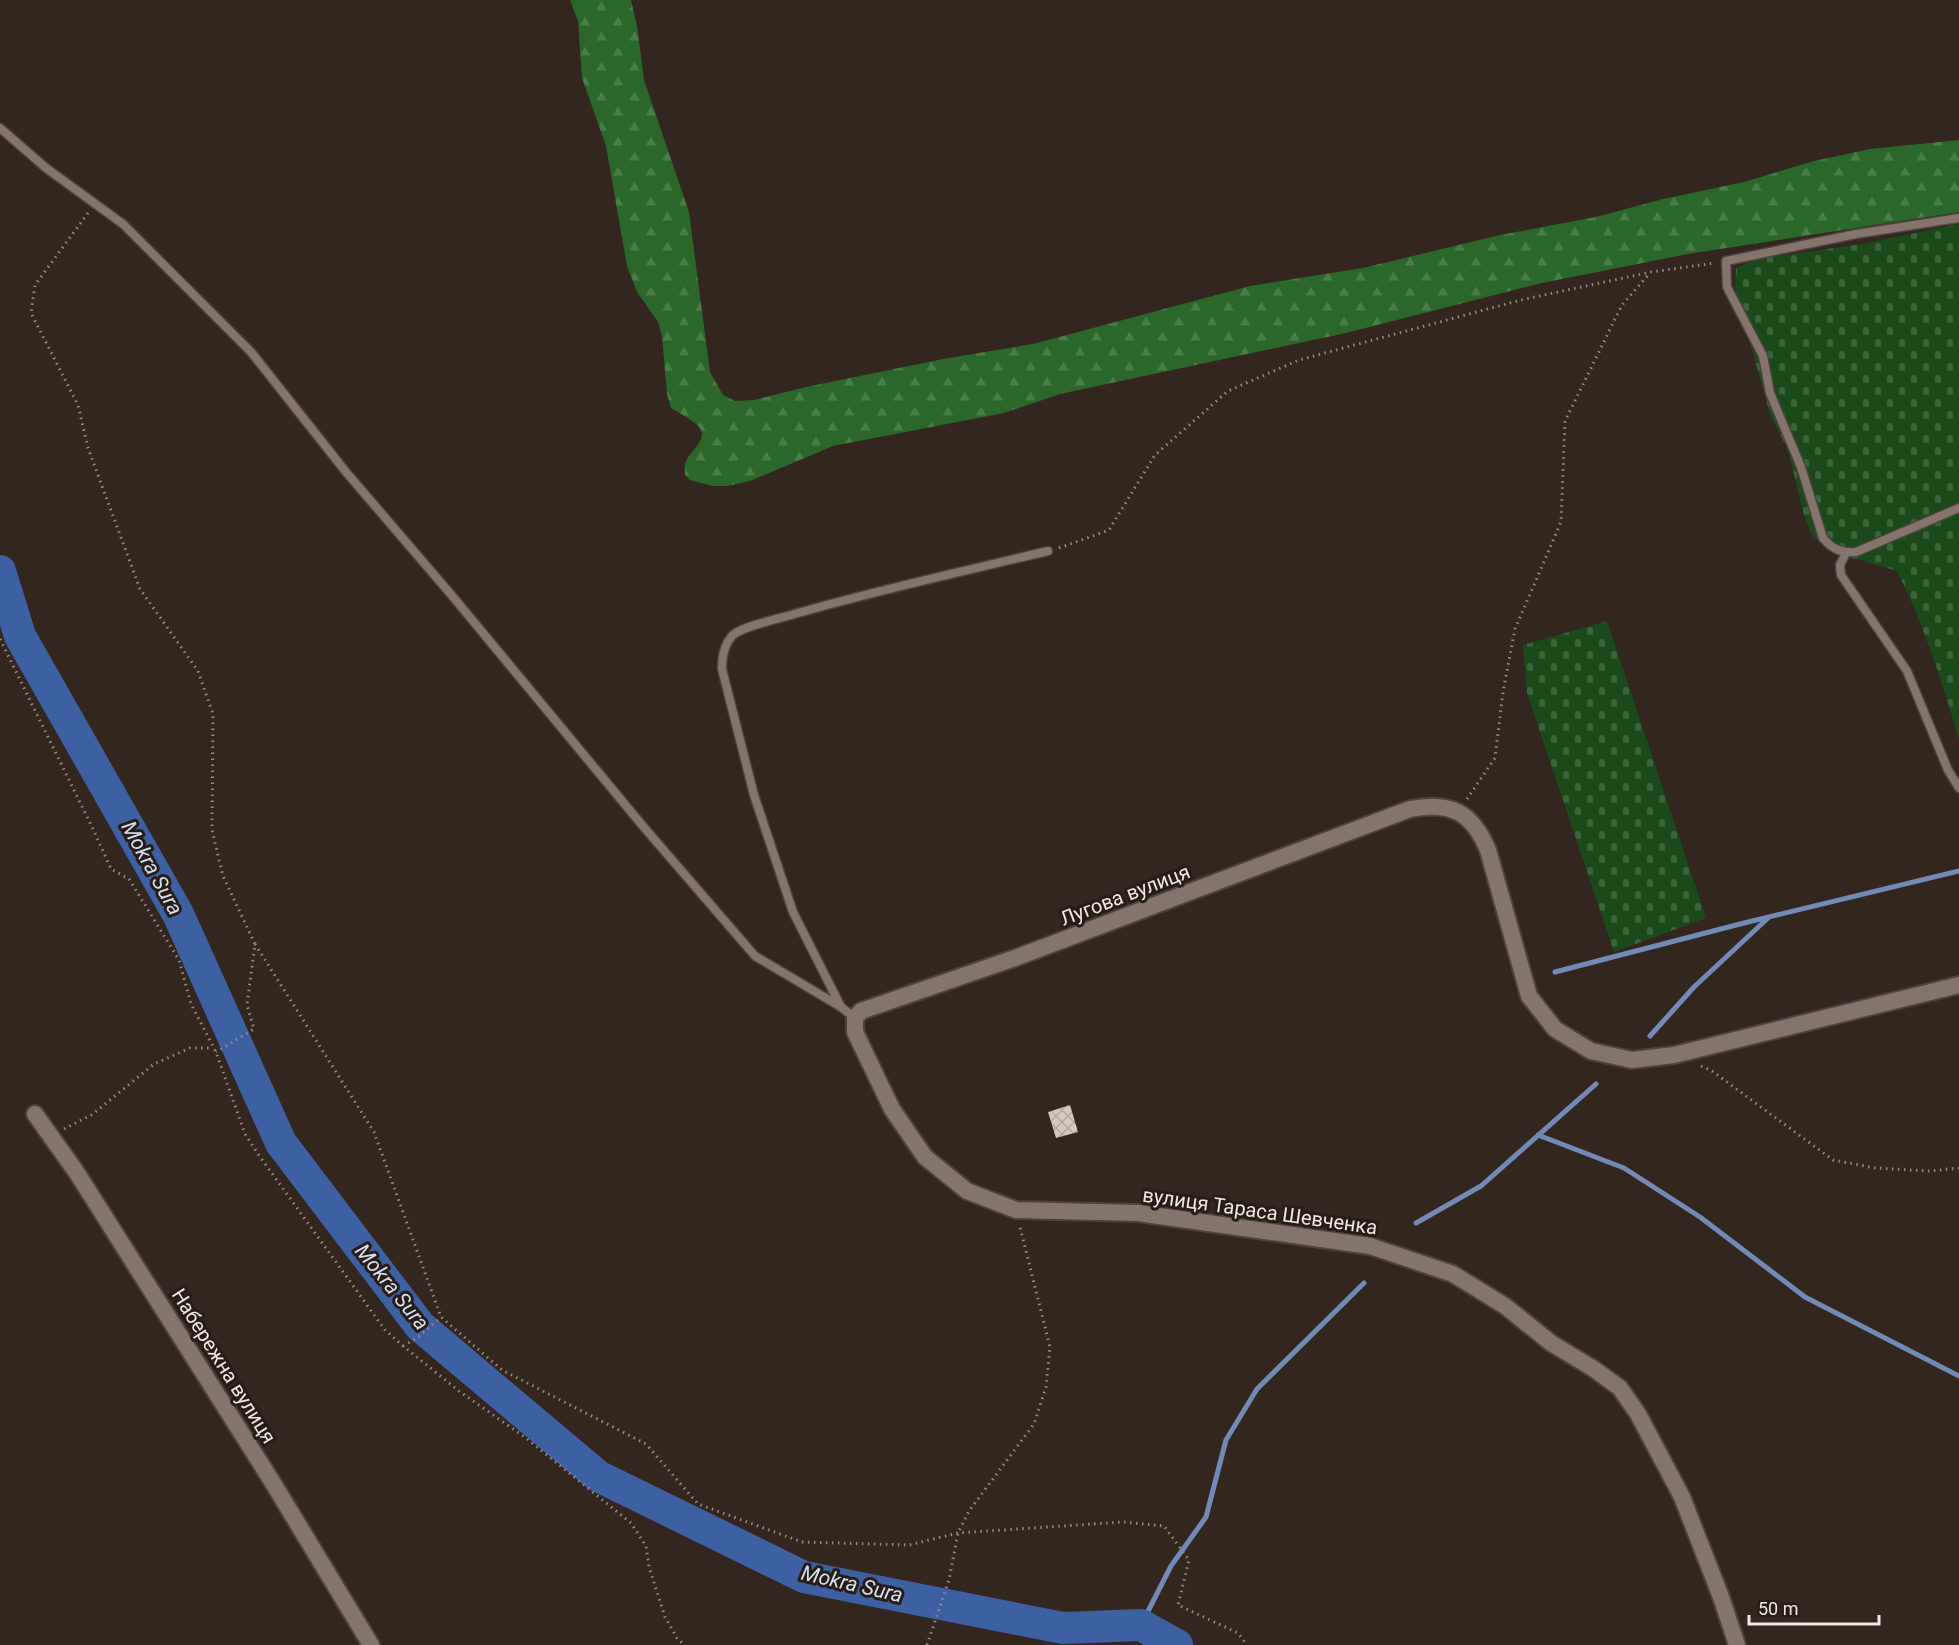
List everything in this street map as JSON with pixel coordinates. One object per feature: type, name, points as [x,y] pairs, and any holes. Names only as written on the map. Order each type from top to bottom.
[{"type":"street","name":"Лугова вулиця","points":[[855,1018],[861,1011],[1015,958],[1410,809],[1429,805],[1449,808],[1458,813]]},
{"type":"street","points":[[1458,813],[1467,817],[1481,832],[1488,850],[1529,996],[1555,1029],[1591,1051],[1632,1060],[1674,1055],[1959,985]]},
{"type":"street","name":"вулиця Тараса Шевченка","points":[[855,1018],[855,1032],[892,1109],[925,1157],[967,1191],[1016,1210],[1138,1213],[1370,1245],[1453,1274],[1505,1306],[1551,1343],[1594,1369],[1620,1388],[1638,1414],[1682,1497],[1737,1645]]},
{"type":"street","name":"Набережна вулиця","points":[[35,1114],[52,1136],[273,1483],[371,1645]]},
{"type":"lane","points":[[0,128],[46,168],[123,224],[251,352],[346,472],[454,598],[635,817],[755,956],[841,1007],[855,1018]]},
{"type":"lane","points":[[1959,218],[1856,234],[1726,261],[1727,287],[1763,356],[1770,393],[1801,467],[1823,538],[1837,551],[1856,552],[1959,507]]},
{"type":"lane","points":[[841,1007],[794,912],[754,795],[722,669],[722,657],[726,645],[734,634],[758,625],[865,594],[1048,551]]},
{"type":"lane","points":[[1846,553],[1840,565],[1841,575],[1907,671],[1948,770],[1959,788]]},
{"type":"path","points":[[95,203],[35,285],[31,314],[78,405],[88,448],[140,589],[198,671],[213,714],[212,830],[224,876],[255,944],[374,1132],[441,1317],[502,1370],[646,1444],[698,1504],[802,1542],[909,1545],[958,1533],[1124,1522],[1164,1526],[1189,1560],[1178,1605],[1238,1633],[1247,1645]]},
{"type":"path","points":[[1048,551],[1109,530],[1155,455],[1228,392],[1299,360],[1521,300],[1651,272],[1726,261]]},
{"type":"path","points":[[1458,813],[1496,758],[1503,692],[1515,629],[1561,522],[1565,422],[1622,304],[1651,272]]},
{"type":"path","points":[[0,639],[111,869],[129,879],[179,960],[190,1004],[217,1052],[245,1134],[258,1154],[385,1330],[459,1391],[526,1438],[631,1523],[646,1546],[649,1567],[665,1617],[677,1638],[684,1645]]},
{"type":"path","points":[[217,1052],[254,1029],[247,1005],[255,944]]},
{"type":"path","points":[[52,1136],[93,1114],[154,1064],[190,1048],[213,1048]]},
{"type":"path","points":[[1692,1063],[1713,1071],[1833,1160],[1875,1168],[1930,1171],[1959,1168]]},
{"type":"path","points":[[927,1645],[949,1580],[958,1533],[969,1511],[1034,1424],[1046,1387],[1050,1347],[1016,1210]]},
{"type":"path","points":[[402,1346],[417,1338],[441,1317]]},
{"type":"green space","points":[[570,0],[631,0],[644,80],[689,212],[710,372],[723,395],[735,401],[754,400],[943,359],[1033,344],[1250,286],[1363,268],[1500,235],[1596,217],[1663,199],[1744,182],[1814,161],[1870,149],[1959,140],[1959,212],[1688,254],[1542,283],[1346,333],[1060,394],[1004,413],[833,446],[750,481],[727,486],[713,486],[690,480],[685,475],[686,461],[699,443],[702,434],[696,424],[671,408],[667,394],[662,336],[658,322],[637,292],[627,266],[606,146],[582,78],[578,21]]},
{"type":"green space","points":[[1959,224],[1959,740],[1932,654],[1897,571],[1857,559],[1837,556],[1812,535],[1804,516],[1788,450],[1770,415],[1735,287],[1736,268],[1756,259],[1862,244]]},
{"type":"green space","points":[[1607,621],[1706,918],[1614,952],[1527,693],[1523,645]]},
{"type":"building","points":[[1070,1105],[1078,1132],[1056,1138],[1048,1112]]},
{"type":"waterway","name":"Mokra Sura","points":[[0,571],[20,636],[178,914],[281,1143],[420,1326],[598,1476],[804,1577],[1063,1628],[1141,1625],[1177,1645]]},
{"type":"waterway","points":[[1555,972],[1959,871]]},
{"type":"waterway","points":[[1650,1036],[1694,987],[1768,918]]},
{"type":"waterway","points":[[1416,1223],[1481,1186],[1596,1084]]},
{"type":"waterway","points":[[1538,1135],[1624,1168],[1700,1217],[1805,1297],[1959,1376]]},
{"type":"waterway","points":[[1141,1625],[1171,1566],[1206,1517],[1226,1440],[1257,1389],[1364,1283]]}]
